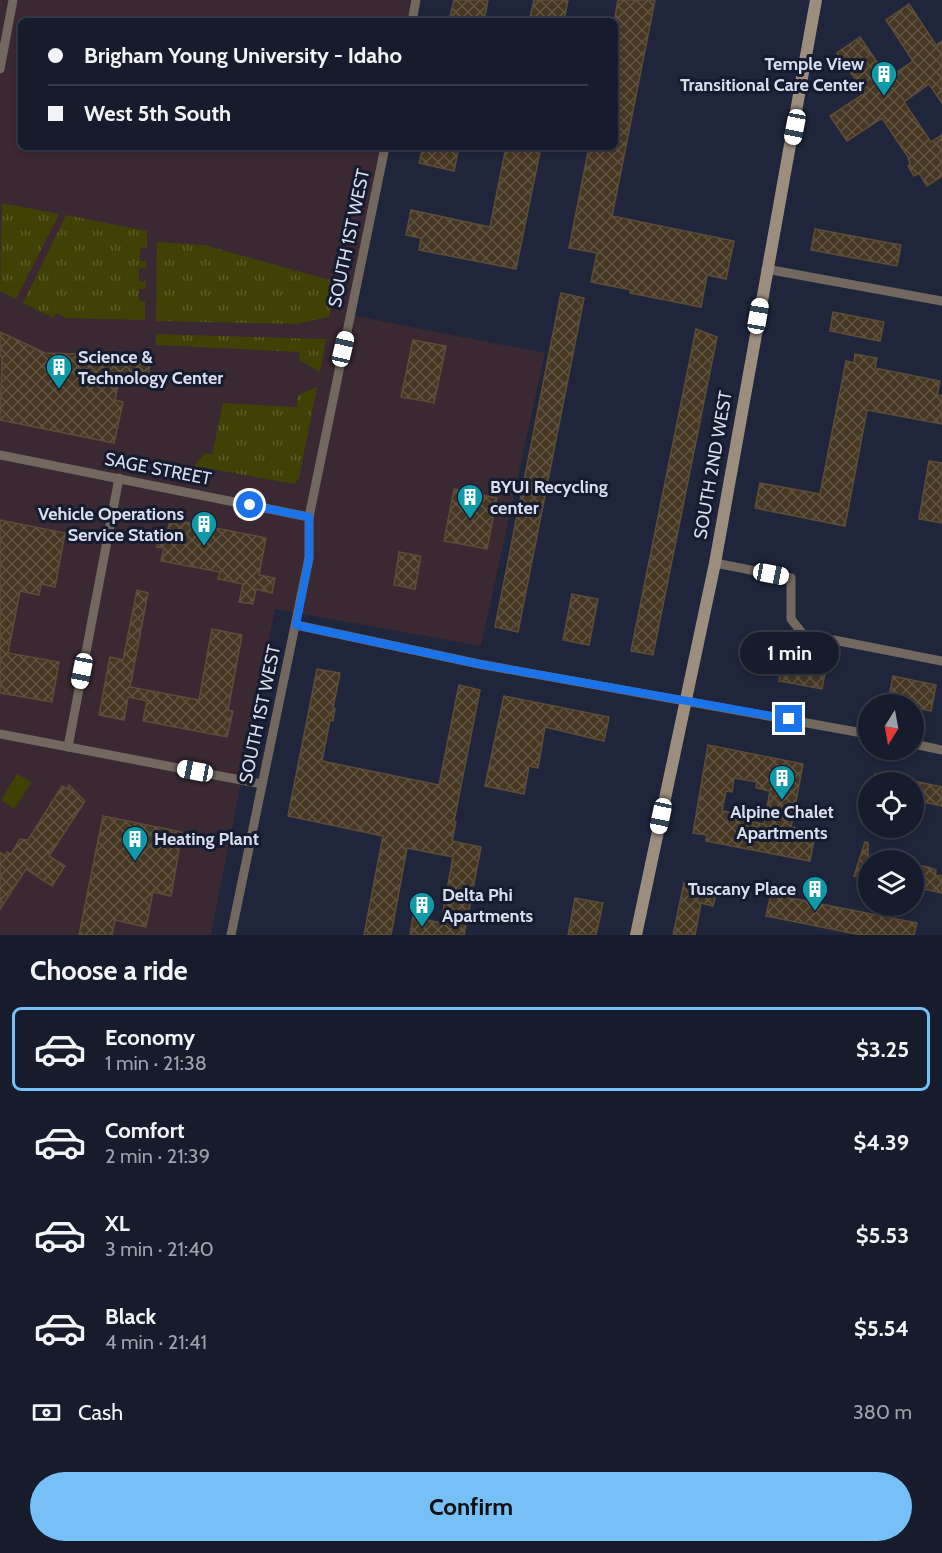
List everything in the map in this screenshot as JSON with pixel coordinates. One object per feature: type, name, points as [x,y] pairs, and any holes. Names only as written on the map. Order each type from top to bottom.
[{"type":"main road","name":"SOUTH 2ND WEST","points":[[636,935],[715,563],[816,0]]},
{"type":"street","points":[[0,69],[13,0]]},
{"type":"street","points":[[413,18],[416,0]]},
{"type":"street","name":"SOUTH 1ST WEST","points":[[231,935],[296,625],[309,558],[309,517],[384,150]]},
{"type":"street","points":[[766,269],[942,301]]},
{"type":"street","name":"SAGE STREET","points":[[0,455],[309,517]]},
{"type":"street","points":[[68,747],[119,478]]},
{"type":"street","points":[[715,563],[790,578],[791,619],[803,634],[942,661]]},
{"type":"street","points":[[296,625],[479,664],[858,732]]},
{"type":"street","points":[[0,734],[262,784]]},
{"type":"street","points":[[924,746],[942,750]]},
{"type":"shaded area","points":[[0,0],[417,0],[414,18],[18,18],[18,150],[386,150],[351,315],[545,353],[481,646],[275,609],[211,935],[0,935]]},
{"type":"green space","points":[[2,203],[59,214],[16,299],[0,291]]},
{"type":"green space","points":[[66,215],[147,231],[147,248],[140,248],[140,261],[146,261],[146,268],[139,268],[139,281],[146,281],[146,289],[139,289],[139,301],[145,301],[145,320],[66,318],[56,313],[53,318],[23,303]]},
{"type":"green space","points":[[157,242],[204,245],[337,282],[329,317],[296,324],[156,321]]},
{"type":"green space","points":[[156,334],[326,339],[320,372],[299,360],[300,352],[156,345]]},
{"type":"green space","points":[[317,387],[299,478],[295,484],[194,466],[205,453],[212,455],[223,403],[297,407],[298,395]]},
{"type":"green space","points":[[17,774],[32,782],[14,809],[1,800]]},
{"type":"building","points":[[454,0],[488,0],[485,18],[450,18]]},
{"type":"building","points":[[534,0],[568,0],[565,18],[530,18]]},
{"type":"building","points":[[618,0],[655,0],[612,216],[734,241],[726,279],[707,275],[701,307],[630,293],[631,290],[591,282],[597,253],[569,248],[588,150],[618,150],[618,18],[615,17]]},
{"type":"building","name":"Temple View Transitional Care Center","points":[[909,4],[936,45],[942,41],[942,103],[929,84],[904,102],[931,142],[942,135],[942,176],[927,186],[919,173],[914,176],[908,166],[910,164],[908,157],[882,118],[847,141],[830,116],[865,93],[837,53],[860,37],[888,78],[913,61],[886,20]]},
{"type":"building","points":[[422,150],[458,150],[454,171],[419,163]]},
{"type":"building","points":[[505,150],[540,150],[516,269],[419,250],[421,238],[406,235],[411,210],[490,227]]},
{"type":"building","points":[[815,229],[901,245],[897,266],[811,250]]},
{"type":"building","points":[[561,293],[584,298],[518,632],[495,627]]},
{"type":"building","points":[[833,312],[884,322],[880,341],[830,331]]},
{"type":"building","points":[[696,329],[717,337],[653,655],[631,651]]},
{"type":"building","name":"Science & Technology Center","points":[[0,332],[45,353],[149,356],[149,379],[119,378],[115,400],[123,402],[114,443],[0,420],[2,357],[0,356]]},
{"type":"building","points":[[413,340],[446,346],[434,403],[401,397]]},
{"type":"building","points":[[855,354],[877,358],[875,368],[940,381],[937,395],[942,396],[942,424],[867,410],[845,526],[755,508],[760,483],[820,494],[846,361],[854,363]]},
{"type":"building","points":[[929,461],[942,463],[942,523],[919,519]]},
{"type":"building","name":"BYUI Recycling center","points":[[454,489],[497,498],[487,549],[444,541]]},
{"type":"building","points":[[170,519],[266,538],[259,575],[275,578],[272,593],[256,589],[253,604],[239,602],[243,584],[218,579],[220,572],[161,561],[164,548],[157,547],[161,529],[168,530]]},
{"type":"building","points":[[0,520],[65,533],[55,587],[41,584],[39,595],[20,591],[8,653],[59,662],[52,702],[0,693]]},
{"type":"building","points":[[399,552],[421,556],[415,589],[394,585]]},
{"type":"building","points":[[137,590],[148,593],[130,687],[199,700],[212,629],[242,635],[228,710],[233,711],[227,737],[143,721],[147,701],[128,697],[124,720],[99,715],[110,657],[123,660]]},
{"type":"building","points":[[572,594],[598,599],[589,645],[563,640]]},
{"type":"building","points":[[784,655],[827,663],[822,689],[779,681]]},
{"type":"building","points":[[317,669],[340,673],[333,708],[335,709],[333,721],[330,720],[322,761],[439,785],[459,685],[480,690],[452,841],[481,847],[464,935],[410,935],[413,917],[441,923],[453,857],[407,848],[391,935],[364,935],[383,836],[288,816]]},
{"type":"building","points":[[893,676],[936,685],[931,711],[924,709],[924,694],[890,694]]},
{"type":"building","points":[[504,696],[609,717],[604,741],[545,727],[538,768],[529,766],[524,794],[485,786]]},
{"type":"building","name":"Alpine Chalet Apartments","points":[[708,745],[803,764],[791,827],[808,830],[808,834],[815,835],[810,861],[706,841],[707,835],[693,833]],"holes":[[[734,778],[757,782],[756,788],[770,791],[764,824],[735,819],[736,813],[722,811],[726,791],[732,792]]]},
{"type":"building","points":[[924,783],[942,787],[942,806],[924,802]]},
{"type":"building","points":[[69,785],[85,801],[49,856],[65,866],[52,886],[26,869],[0,909],[0,852],[5,856],[7,852],[11,854],[20,839],[28,840],[62,786],[67,789]]},
{"type":"building","name":"Heating Plant","points":[[103,816],[182,832],[171,896],[153,892],[146,927],[115,920],[112,935],[79,935]]},
{"type":"building","points":[[865,842],[868,843],[868,850],[862,850]]},
{"type":"building","points":[[858,864],[858,877],[854,876]]},
{"type":"building","points":[[924,866],[936,870],[935,875],[942,876],[942,893],[924,889]]},
{"type":"building","name":"Tuscany Place","points":[[684,883],[717,890],[713,906],[701,903],[695,935],[673,935]]},
{"type":"building","name":"Tuscany Place","points":[[771,894],[858,911],[858,916],[882,916],[917,923],[914,935],[861,935],[766,916]]},
{"type":"building","points":[[575,898],[603,903],[596,935],[568,935]]},
{"type":"place","name":"Temple View Transitional Care Center","points":[[884,97]]},
{"type":"place","name":"Science & Technology Center","points":[[59,390]]},
{"type":"place","name":"BYUI Recycling center","points":[[470,520]]},
{"type":"place","name":"Vehicle Operations Service Station","points":[[204,547]]},
{"type":"place","name":"Alpine Chalet Apartments","points":[[782,801]]},
{"type":"place","name":"Heating Plant","points":[[135,862]]},
{"type":"place","name":"Tuscany Place","points":[[815,912]]},
{"type":"place","name":"Delta Phi Apartments","points":[[422,928]]},
{"type":"route","points":[[250,505],[309,517],[309,558],[296,625],[479,664],[789,719]]}]
